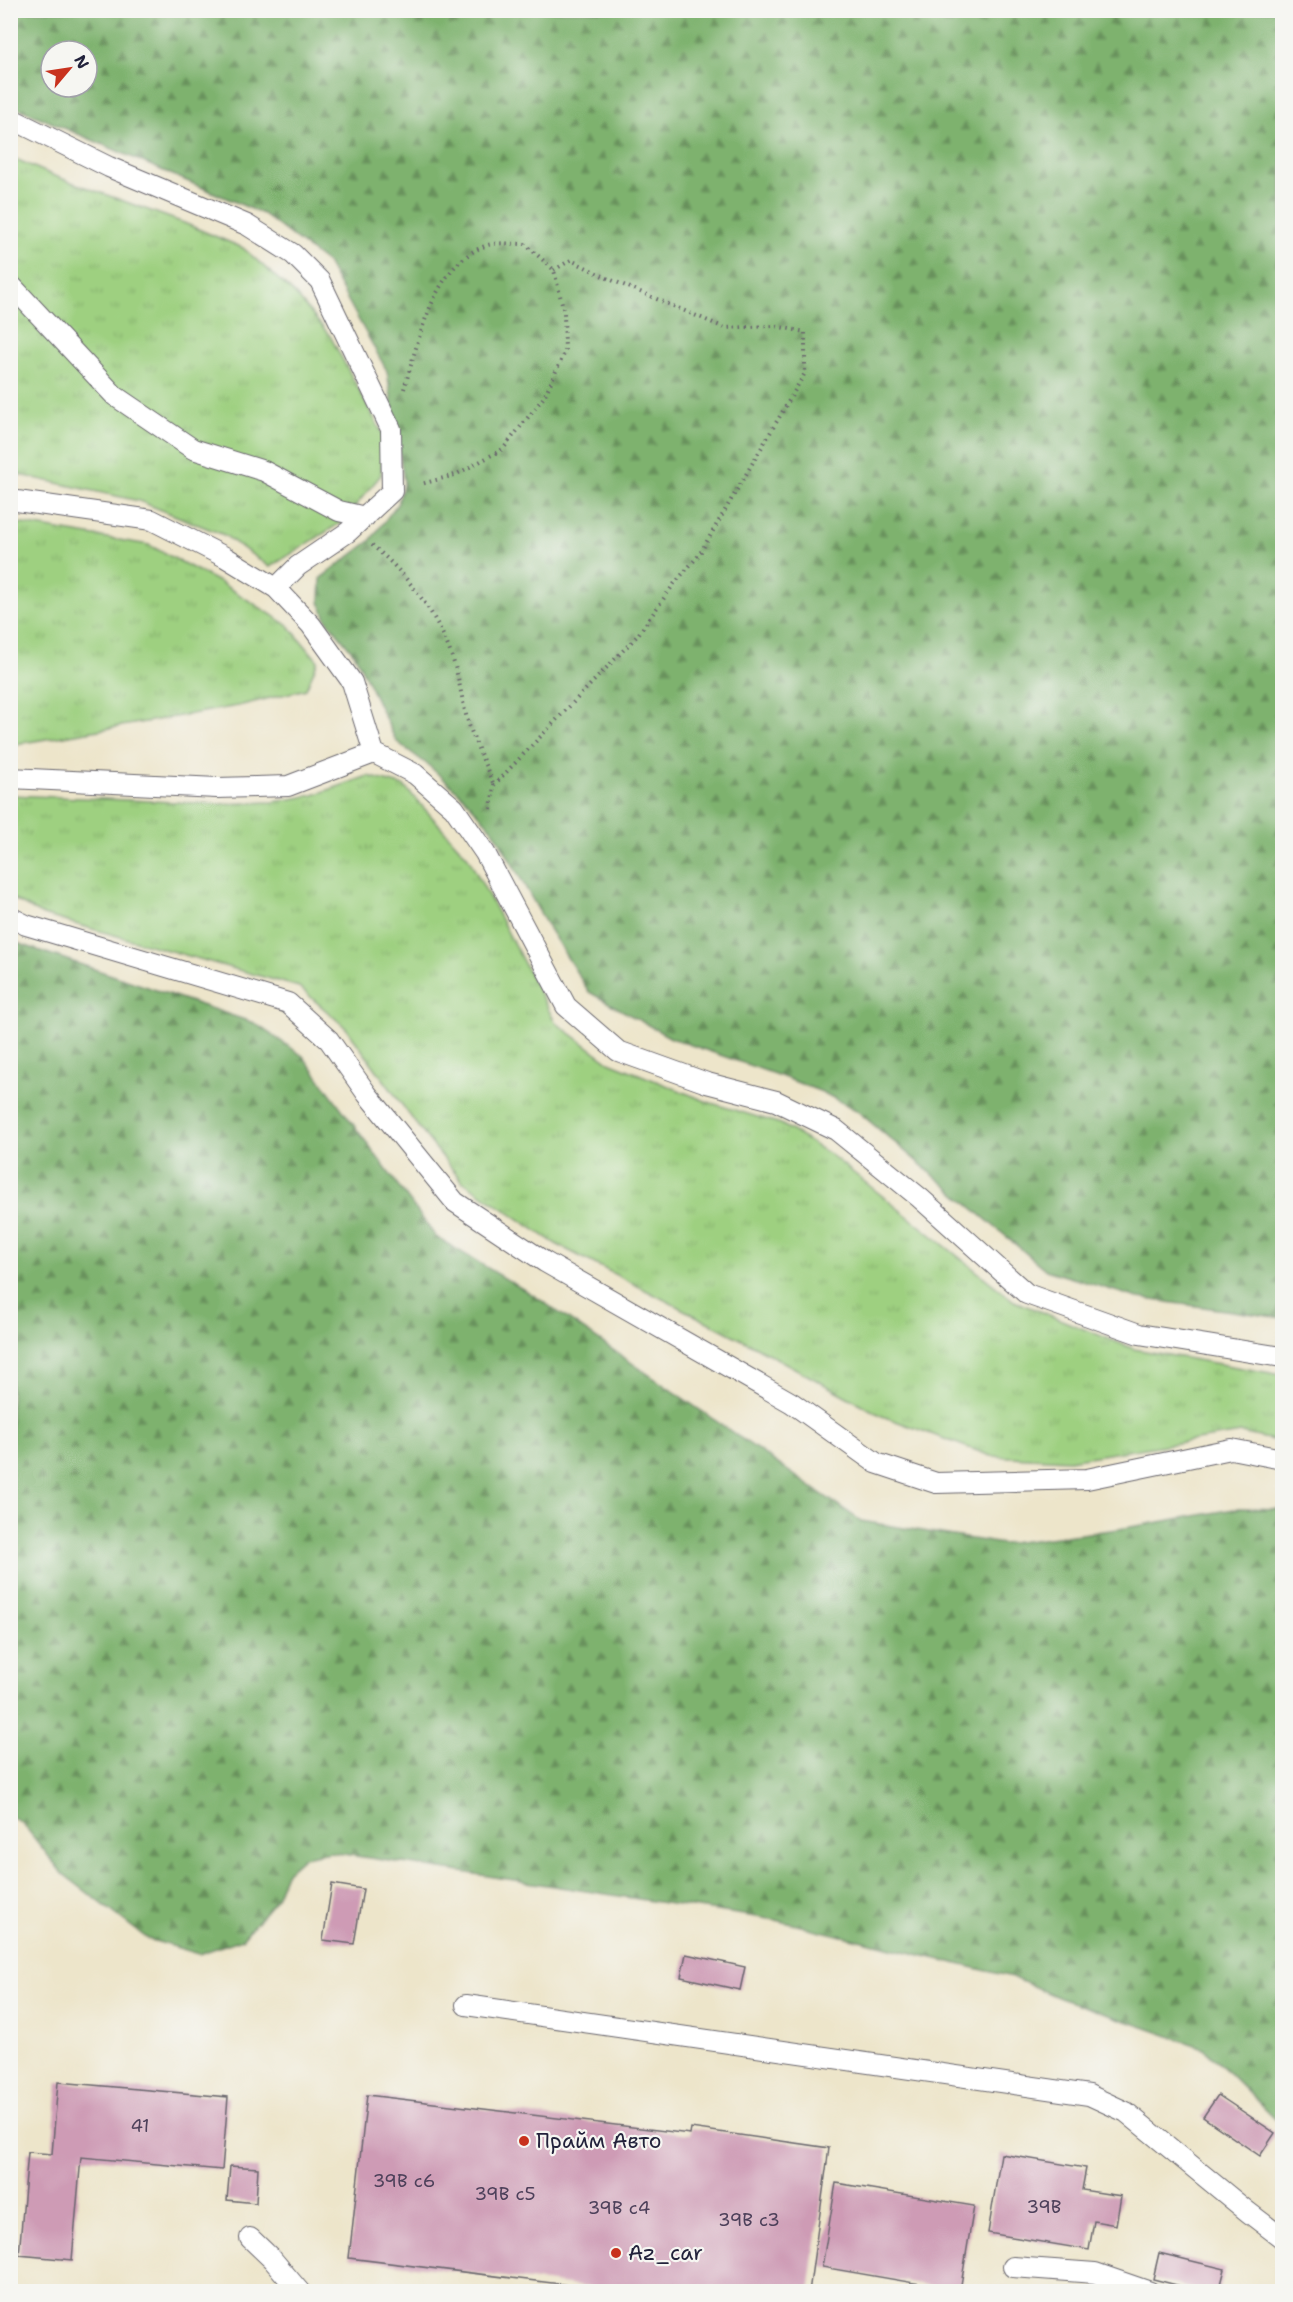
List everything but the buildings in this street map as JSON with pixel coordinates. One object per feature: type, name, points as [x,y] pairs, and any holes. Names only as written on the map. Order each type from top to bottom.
[{"type":"lane","points":[[10,118],[110,167],[247,225],[293,254],[320,281],[391,429],[392,491],[348,532],[298,566],[276,588]]},
{"type":"lane","points":[[10,284],[115,396],[193,449],[264,471],[339,511],[365,517]]},
{"type":"lane","points":[[10,500],[152,520],[225,557],[276,588],[311,625],[352,682],[374,753],[415,774],[454,808],[485,853],[566,1006],[618,1051],[706,1083],[776,1101],[836,1130],[920,1198],[1027,1294],[1139,1334],[1282,1357]]},
{"type":"lane","points":[[10,778],[217,788],[288,786],[374,753]]},
{"type":"lane","points":[[10,917],[26,925],[288,1003],[328,1040],[367,1094],[455,1202],[545,1262],[792,1402],[876,1463],[936,1483],[1087,1479],[1231,1449],[1282,1459]]},
{"type":"lane","points":[[466,2005],[1089,2095],[1126,2112],[1282,2238]]},
{"type":"lane","points":[[250,2238],[272,2259],[300,2292]]},
{"type":"lane","points":[[1013,2267],[1095,2273],[1150,2292]]},
{"type":"path","points":[[391,429],[429,311],[444,278],[462,259],[489,244],[525,244],[554,270],[564,312],[565,352],[544,397],[503,449],[455,475],[392,491]]},
{"type":"path","points":[[494,785],[637,636],[674,584],[699,555],[805,372],[805,332],[775,326],[725,328],[607,278],[571,260],[554,270]]},
{"type":"path","points":[[348,532],[373,546],[407,579],[427,604],[444,635],[456,669],[468,724],[494,785],[485,853]]},
{"type":"green space","points":[[10,11],[1282,11],[1282,1318],[1138,1298],[1046,1270],[856,1110],[822,1092],[671,1038],[589,992],[548,927],[495,833],[466,799],[428,765],[396,741],[355,655],[326,619],[320,602],[321,578],[370,541],[398,503],[404,482],[387,371],[327,263],[263,214],[11,105]]},
{"type":"green space","points":[[11,157],[243,248],[295,294],[330,336],[383,435],[381,475],[342,522],[270,567],[224,535],[139,501],[11,473]]},
{"type":"green space","points":[[11,522],[149,545],[219,582],[288,625],[318,661],[306,689],[238,706],[11,745]]},
{"type":"green space","points":[[368,776],[404,786],[468,857],[555,1022],[609,1062],[708,1102],[781,1124],[831,1155],[1014,1301],[1134,1349],[1282,1375],[1282,1442],[1241,1433],[1069,1460],[991,1456],[882,1416],[758,1348],[556,1244],[462,1181],[419,1128],[346,1028],[299,987],[43,915],[11,898],[11,795],[220,804],[273,802],[314,795]]},
{"type":"green space","points":[[11,941],[254,1023],[303,1056],[436,1237],[536,1297],[861,1521],[1003,1544],[1119,1529],[1240,1508],[1282,1509],[1282,2126],[1204,2048],[1060,1998],[1012,1977],[776,1920],[330,1852],[304,1857],[286,1873],[275,1900],[242,1939],[199,1954],[148,1939],[62,1873],[23,1824],[11,1816]]},
{"type":"place","name":"Прайм Авто","points":[[524,2141]]},
{"type":"place","name":"Az_car","points":[[616,2253]]}]
